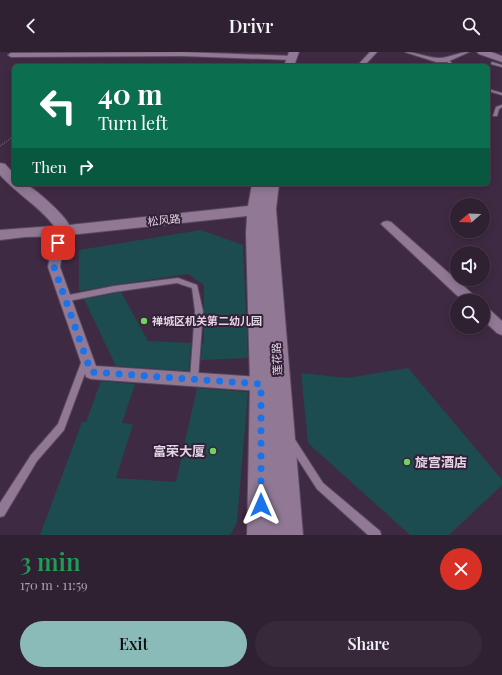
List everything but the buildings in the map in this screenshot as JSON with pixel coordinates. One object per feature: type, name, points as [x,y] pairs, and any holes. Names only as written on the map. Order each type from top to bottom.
[{"type":"main road","points":[[484,52],[502,59]]},
{"type":"main road","points":[[0,166],[12,180]]},
{"type":"main road","points":[[19,186],[53,212],[60,227]]},
{"type":"main road","name":"松风路","points":[[0,235],[263,198]]},
{"type":"main road","name":"莲花路","points":[[261,535],[261,384],[254,233],[263,198]]},
{"type":"main road","name":"莲花路","points":[[263,198],[289,535]]},
{"type":"street","points":[[362,64],[374,52]]},
{"type":"street","points":[[408,52],[436,60],[447,60],[466,52]]},
{"type":"street","points":[[13,54],[198,53],[292,59]]},
{"type":"street","points":[[387,224],[463,294]]},
{"type":"street","points":[[60,227],[54,267],[64,299],[91,372],[261,384]]},
{"type":"street","points":[[490,318],[502,329]]},
{"type":"lane","points":[[447,60],[450,64]]},
{"type":"lane","points":[[492,63],[502,66]]},
{"type":"lane","points":[[490,91],[502,94]]},
{"type":"lane","points":[[495,115],[497,108],[502,106]]},
{"type":"lane","points":[[64,299],[114,289],[178,280],[195,287],[200,311],[194,379]]},
{"type":"lane","points":[[0,512],[34,458],[61,427],[86,360]]},
{"type":"lane","points":[[281,425],[320,486],[376,535]]},
{"type":"path","points":[[0,146],[12,137]]},
{"type":"place","name":"禅城区机关第二幼儿园","points":[[144,321]]},
{"type":"place","name":"富荣大厦","points":[[213,451]]},
{"type":"place","name":"旋宫酒店","points":[[407,462]]},
{"type":"route","points":[[58,243],[54,267],[64,299],[91,372],[261,384],[261,505]]}]
